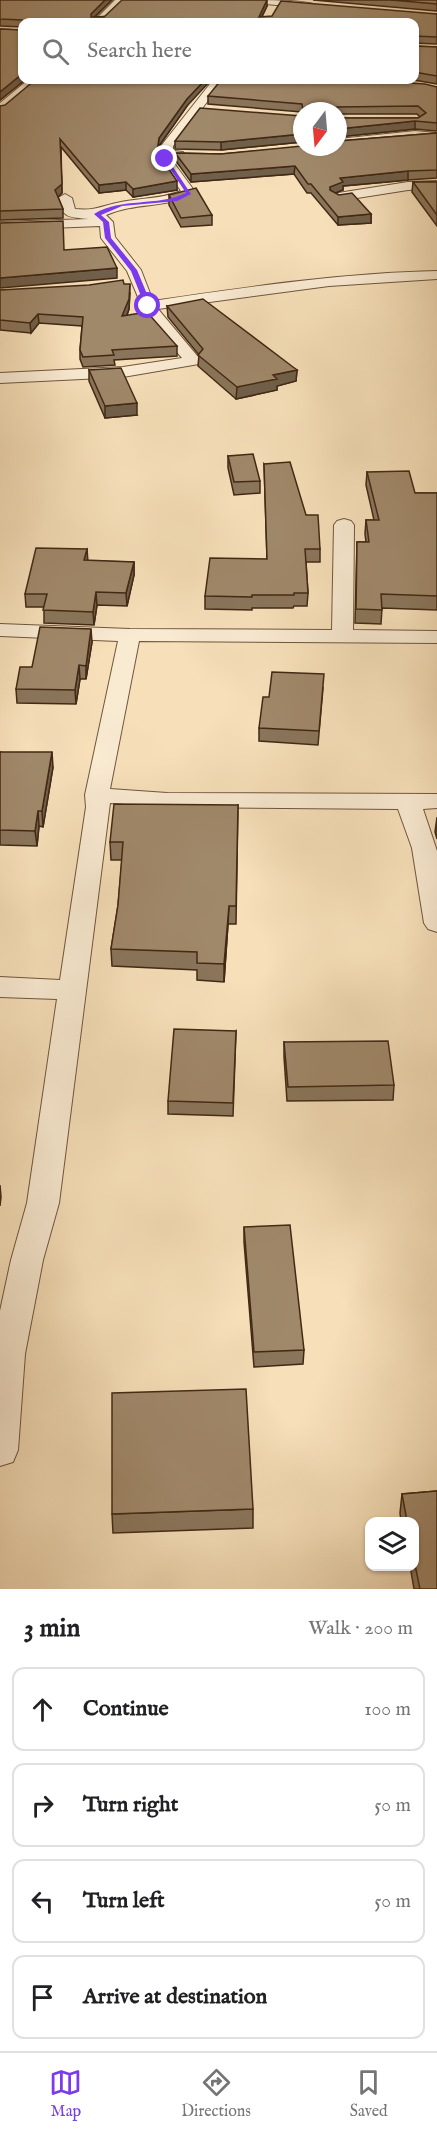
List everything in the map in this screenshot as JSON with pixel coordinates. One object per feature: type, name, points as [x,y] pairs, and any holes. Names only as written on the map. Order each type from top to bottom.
[{"type":"street","points":[[102,18],[121,0]]},
{"type":"street","points":[[254,0],[323,6]]},
{"type":"street","points":[[269,16],[277,2]]},
{"type":"street","points":[[0,109],[29,84]]},
{"type":"street","points":[[0,226],[101,218],[121,205],[177,199],[189,193],[165,159],[167,147],[193,109],[215,84]]},
{"type":"street","points":[[193,109],[215,111]]},
{"type":"street","points":[[423,120],[436,138]]},
{"type":"street","points":[[347,142],[415,135],[436,138]]},
{"type":"street","points":[[166,155],[187,156]]},
{"type":"street","points":[[338,197],[408,186],[437,185]]},
{"type":"street","points":[[65,198],[67,209],[71,213],[101,218]]},
{"type":"street","points":[[0,378],[142,369],[175,366],[193,361],[154,316],[129,262],[108,238],[101,218]]},
{"type":"street","points":[[148,306],[314,282],[362,277],[437,275]]},
{"type":"street","points":[[119,284],[138,281]]},
{"type":"street","points":[[342,636],[344,525]]},
{"type":"street","points":[[0,630],[130,635],[437,637]]},
{"type":"street","points":[[0,1450],[8,1354],[27,1260],[43,1203],[98,807],[97,795],[120,674],[130,635]]},
{"type":"street","points":[[97,795],[167,800],[437,801]]},
{"type":"street","points":[[408,802],[424,848],[437,923]]},
{"type":"street","points":[[0,987],[72,990]]},
{"type":"building","points":[[0,0],[105,0],[91,14],[91,17],[104,17],[122,0],[267,0],[259,17],[272,16],[281,1],[437,14],[437,37],[419,36],[419,18],[0,19]]},
{"type":"building","points":[[391,0],[437,0],[437,4]]},
{"type":"building","points":[[0,29],[18,30],[18,77],[0,92]]},
{"type":"building","points":[[419,46],[437,47],[437,76],[419,73]]},
{"type":"building","points":[[30,84],[201,84],[187,99],[159,138],[157,152],[177,181],[133,189],[126,182],[99,185],[60,139],[62,184],[55,190],[63,209],[0,211],[0,106],[5,105]]},
{"type":"building","points":[[218,84],[425,84],[437,87],[437,123],[415,121],[347,128],[347,118],[418,118],[426,113],[418,106],[347,107],[347,102],[293,103],[208,96]]},
{"type":"building","points":[[200,108],[293,115],[293,135],[221,142],[175,141]]},
{"type":"building","points":[[437,133],[437,170],[340,178],[343,182],[330,187],[330,190],[339,195],[352,193],[371,214],[338,217],[295,166],[191,174],[175,153],[221,154],[293,147],[293,156],[347,156],[347,140]]},
{"type":"building","points":[[413,182],[437,182],[437,215]]},
{"type":"building","points":[[196,188],[212,215],[181,218],[169,195]]},
{"type":"building","points":[[63,221],[64,250],[107,247],[117,268],[0,278],[0,223]]},
{"type":"building","points":[[123,280],[124,284],[130,284],[129,299],[122,316],[147,312],[177,346],[112,350],[114,355],[83,357],[80,350],[83,317],[38,314],[30,323],[0,320],[0,290],[89,285]]},
{"type":"building","points":[[203,299],[297,370],[273,375],[277,379],[237,387],[198,355],[203,349],[167,306]]},
{"type":"building","points":[[121,368],[137,403],[105,406],[89,370]]},
{"type":"building","points":[[253,454],[260,481],[234,482],[228,456]]},
{"type":"building","points":[[290,462],[306,515],[318,515],[320,549],[305,549],[308,593],[252,595],[252,597],[205,596],[210,558],[267,559],[264,464]]},
{"type":"building","points":[[409,471],[415,493],[437,493],[437,596],[381,594],[382,610],[356,609],[357,542],[369,542],[366,520],[379,520],[367,472]]},
{"type":"building","points":[[36,548],[87,549],[84,560],[134,562],[126,593],[96,592],[93,612],[43,610],[47,594],[25,594]]},
{"type":"building","points":[[40,627],[91,629],[86,666],[79,665],[75,690],[16,689],[20,667],[32,667]]},
{"type":"building","points":[[272,672],[324,674],[319,731],[259,728],[263,697],[269,697]]},
{"type":"building","points":[[0,752],[52,752],[42,811],[38,811],[35,831],[0,830]]},
{"type":"building","points":[[114,804],[238,805],[236,906],[229,906],[224,964],[197,963],[197,952],[111,949],[118,905],[123,842],[110,842]]},
{"type":"building","points":[[174,1029],[236,1031],[233,1103],[168,1101]]},
{"type":"building","points":[[388,1041],[394,1085],[288,1087],[284,1042]]},
{"type":"building","points":[[290,1225],[304,1350],[254,1352],[244,1227]]},
{"type":"building","points":[[246,1389],[253,1509],[112,1514],[112,1393]]},
{"type":"building","points":[[437,1491],[437,1589],[420,1589],[416,1571],[419,1571],[419,1517],[406,1517],[402,1494]]},
{"type":"route","points":[[148,306],[134,270],[108,238],[106,222],[97,214],[121,205],[177,199],[189,193],[165,159]]}]
